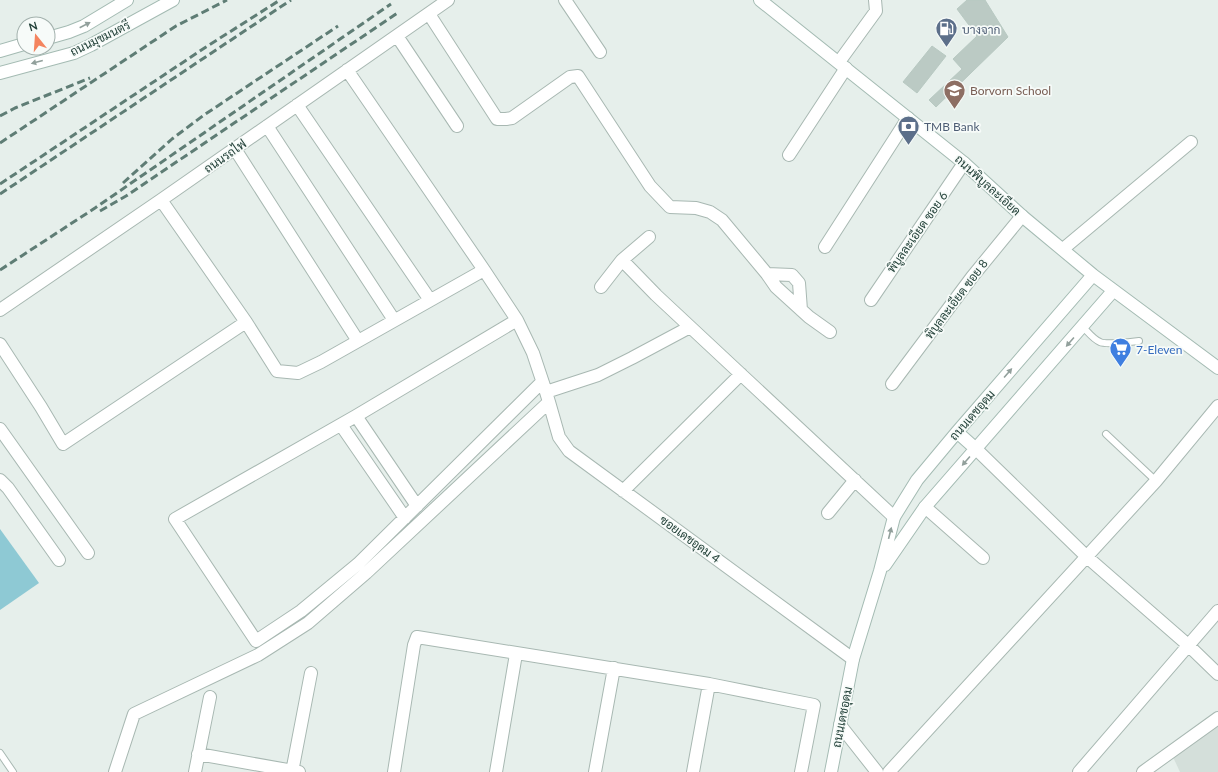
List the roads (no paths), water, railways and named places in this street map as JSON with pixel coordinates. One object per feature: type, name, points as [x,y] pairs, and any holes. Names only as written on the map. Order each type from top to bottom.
[{"type":"street","name":"ถนนมุขมนตรี","points":[[56,36],[84,26],[127,0]]},
{"type":"street","name":"ถนนมุขมนตรี","points":[[5,71],[74,53],[90,46],[173,0]]},
{"type":"street","name":"ถนนรถไฟ","points":[[0,310],[235,149],[448,0]]},
{"type":"street","points":[[564,0],[600,52]]},
{"type":"street","name":"ถนนพิบูลละเอียด","points":[[760,0],[964,163],[1022,216],[1093,275],[1218,368]]},
{"type":"street","points":[[789,155],[876,11],[875,0]]},
{"type":"street","points":[[429,14],[497,118],[512,118],[570,77],[578,76],[650,186],[670,207],[696,208],[710,212],[722,220],[776,287],[809,317],[830,332]]},
{"type":"street","points":[[397,36],[458,126]]},
{"type":"street","points":[[0,51],[16,46]]},
{"type":"street","points":[[0,55],[5,71]]},
{"type":"street","name":"ซอยเดชอุดม 4","points":[[347,70],[517,320],[533,353],[559,437],[569,451],[853,659]]},
{"type":"street","points":[[297,105],[430,300]]},
{"type":"street","points":[[826,247],[908,118]]},
{"type":"street","points":[[267,126],[394,320]]},
{"type":"street","points":[[1062,249],[1191,142]]},
{"type":"street","points":[[235,149],[358,341]]},
{"type":"street","name":"พิบูลละเอียด ซอย 6","points":[[870,300],[964,163]]},
{"type":"street","points":[[161,200],[246,322],[278,371],[298,373],[321,362],[484,270]]},
{"type":"street","name":"พิบูลละเอียด ซอย 8","points":[[892,384],[972,277],[1022,216]]},
{"type":"street","points":[[601,287],[622,260],[649,238]]},
{"type":"street","points":[[622,260],[656,295],[894,517]]},
{"type":"street","points":[[767,274],[792,275],[799,283],[801,310]]},
{"type":"street","name":"ถนนเดชอุดม","points":[[831,772],[853,659],[880,571],[894,517],[917,480],[1093,275]]},
{"type":"street","name":"ถนนเดชอุดม","points":[[880,571],[925,507],[1113,291]]},
{"type":"street","points":[[517,320],[341,425],[175,519],[256,640],[301,611],[358,564],[417,506],[546,392],[598,375],[690,326]]},
{"type":"street","points":[[0,344],[63,444],[246,322]]},
{"type":"street","points":[[623,490],[741,374]]},
{"type":"street","points":[[115,772],[134,714],[258,655],[308,623],[371,567],[546,392]]},
{"type":"street","points":[[889,772],[1156,481],[1218,406]]},
{"type":"street","points":[[356,416],[417,506]]},
{"type":"street","points":[[341,425],[405,518]]},
{"type":"street","points":[[0,429],[88,553]]},
{"type":"street","points":[[957,432],[1087,557],[1188,645],[1218,674]]},
{"type":"street","points":[[0,480],[8,488],[59,560]]},
{"type":"street","points":[[828,513],[855,480]]},
{"type":"street","points":[[925,507],[982,558]]},
{"type":"street","points":[[1078,772],[1218,611]]},
{"type":"street","points":[[394,772],[414,645],[417,637],[709,684],[814,704],[801,772]]},
{"type":"street","points":[[496,772],[516,654]]},
{"type":"street","points":[[595,772],[614,668]]},
{"type":"street","points":[[198,754],[294,772],[311,673]]},
{"type":"street","points":[[693,772],[709,684]]},
{"type":"street","points":[[195,772],[210,697]]},
{"type":"street","points":[[1143,772],[1218,718]]},
{"type":"street","points":[[840,725],[877,772]]},
{"type":"lane","points":[[1083,327],[1092,337],[1101,343],[1139,341]]},
{"type":"lane","points":[[1106,434],[1156,481]]},
{"type":"lane","points":[[0,753],[13,772]]},
{"type":"water","points":[[0,529],[39,583],[0,610]]},
{"type":"railway","points":[[0,143],[176,26],[227,0]]},
{"type":"railway","points":[[0,184],[206,47],[280,0]]},
{"type":"railway","points":[[0,194],[291,0]]},
{"type":"railway","points":[[0,270],[95,208],[391,4]]},
{"type":"railway","points":[[100,211],[126,196],[399,12]]},
{"type":"railway","points":[[123,183],[172,139],[204,115],[338,26]]},
{"type":"railway","points":[[0,116],[15,108],[90,78]]},
{"type":"place","name":"บางจาก","points":[[947,48]]},
{"type":"place","name":"Borvorn School","points":[[954,110]]},
{"type":"place","name":"TMB Bank","points":[[909,146]]},
{"type":"place","name":"7-Eleven","points":[[1120,368]]}]
